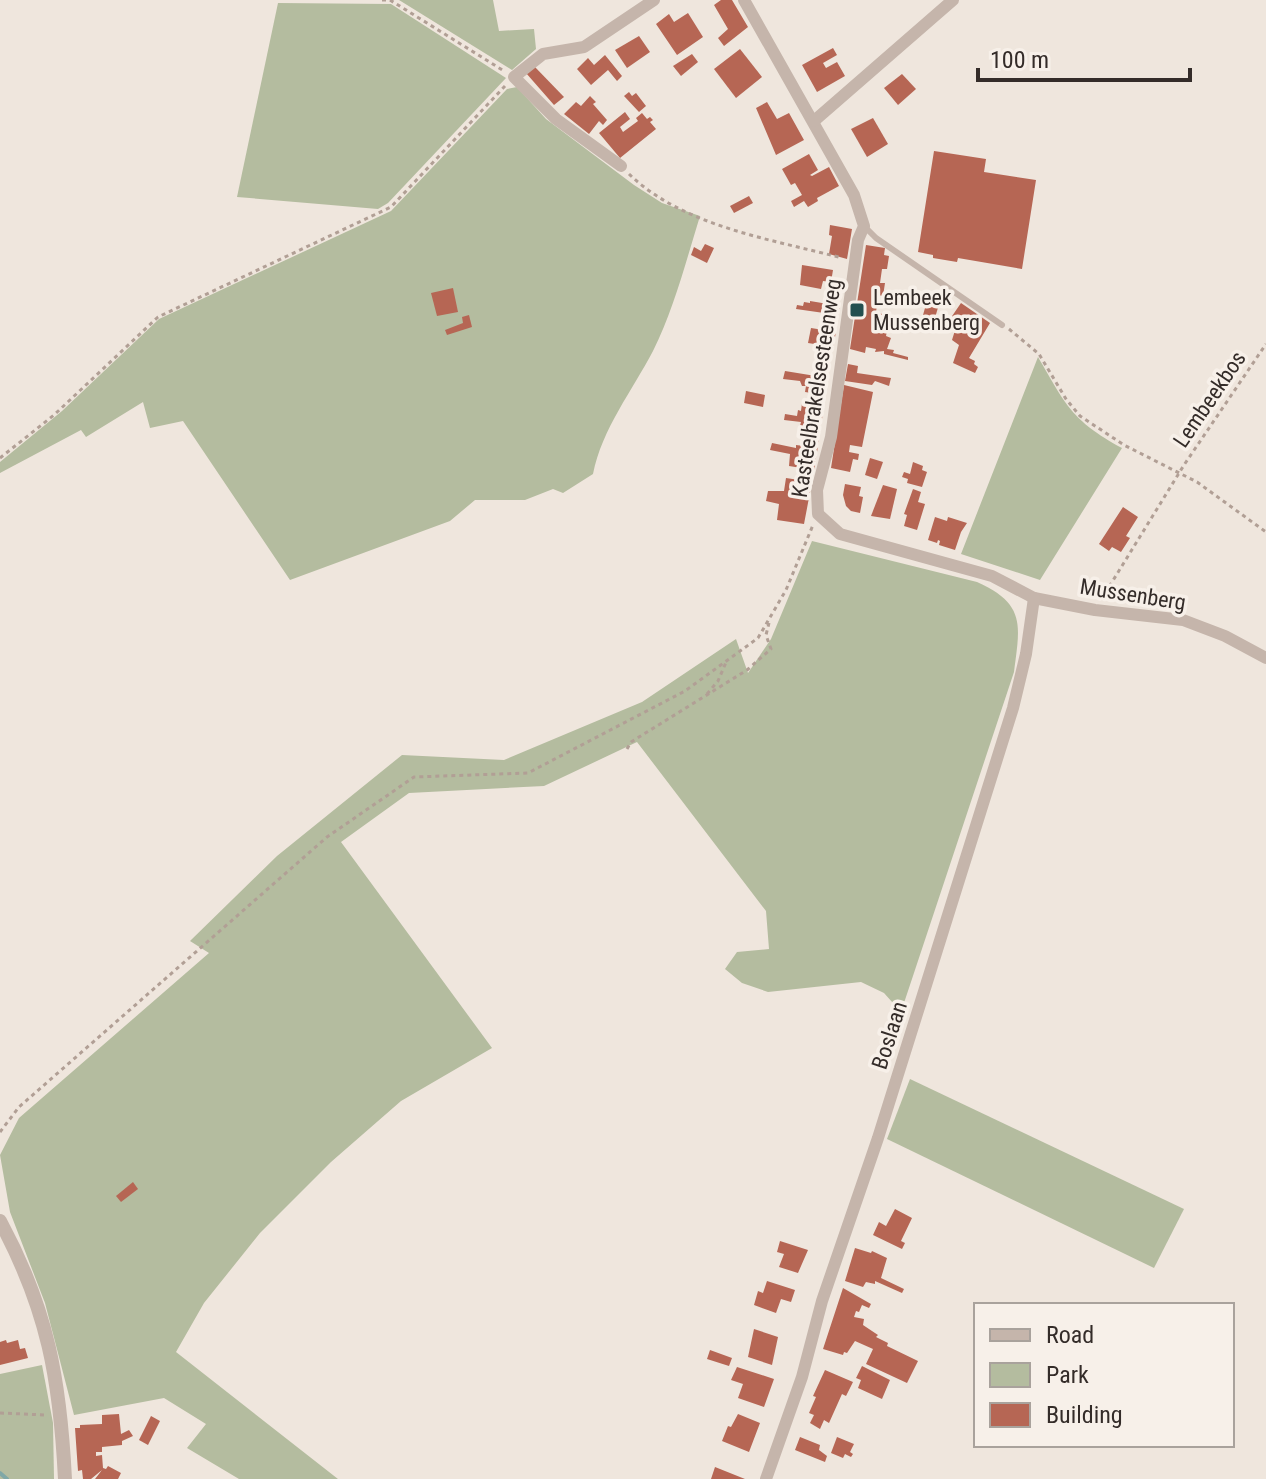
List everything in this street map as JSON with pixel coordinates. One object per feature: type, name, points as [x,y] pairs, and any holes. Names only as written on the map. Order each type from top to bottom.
[{"type":"street","points":[[621,166],[556,119],[514,77],[543,54],[584,47],[654,0]]},
{"type":"street","points":[[744,0],[854,195],[864,226]]},
{"type":"street","points":[[814,121],[953,0]]},
{"type":"street","name":"Kasteelbrakelsesteenweg","points":[[864,226],[858,240],[831,437],[817,490],[818,514],[840,534],[992,576],[1034,598]]},
{"type":"street","name":"Mussenberg","points":[[1034,598],[1095,610],[1183,620],[1225,636],[1266,658]]},
{"type":"street","name":"Boslaan","points":[[766,1479],[802,1377],[822,1301],[878,1138],[1013,708],[1026,654],[1034,598]]},
{"type":"street","points":[[0,1221],[21,1261],[53,1359],[62,1416],[65,1479]]},
{"type":"lane","points":[[864,226],[876,238],[1002,325]]},
{"type":"path","points":[[0,458],[54,415],[158,317],[391,207],[514,77],[390,0],[382,0]]},
{"type":"path","points":[[621,166],[639,184],[665,202],[697,218],[855,262]]},
{"type":"path","points":[[1002,325],[1039,354],[1080,416],[1105,434],[1197,482],[1266,532]]},
{"type":"path","name":"Lembeekbos","points":[[1180,474],[1266,344]]},
{"type":"path","points":[[1095,610],[1180,474]]},
{"type":"path","points":[[0,1132],[19,1107],[327,837],[414,777],[528,773],[685,691],[758,638],[786,590],[818,514]]},
{"type":"path","points":[[627,749],[631,742],[747,670],[771,649],[766,635],[769,619]]},
{"type":"path","points":[[704,698],[718,681],[727,660]]},
{"type":"path","points":[[0,1413],[62,1416]]},
{"type":"green space","points":[[399,0],[493,0],[499,31],[534,29],[536,49],[512,70]]},
{"type":"green space","points":[[278,3],[391,4],[506,78],[388,203],[378,209],[237,197]]},
{"type":"green space","points":[[517,87],[546,119],[634,185],[662,203],[700,216],[667,319],[653,351],[610,426],[593,474],[563,493],[553,489],[525,500],[475,500],[450,521],[290,580],[183,421],[150,428],[143,402],[86,437],[81,430],[0,473],[0,462],[62,411],[159,319],[391,211],[507,89]]},
{"type":"green space","points":[[1038,357],[1080,420],[1122,448],[1040,580],[961,554]]},
{"type":"green space","points":[[812,541],[977,582],[1004,599],[1016,618],[1018,641],[1014,672],[901,1012],[884,993],[861,982],[768,992],[742,983],[725,969],[737,952],[769,949],[766,911],[637,742],[544,786],[409,793],[341,842],[492,1048],[401,1101],[331,1162],[260,1233],[204,1303],[176,1352],[338,1479],[239,1479],[187,1448],[206,1424],[164,1398],[74,1415],[45,1303],[10,1212],[0,1155],[19,1118],[209,953],[190,941],[277,856],[402,755],[504,760],[642,702],[736,639],[748,673],[771,639]]},
{"type":"green space","points":[[910,1079],[1184,1209],[1154,1268],[887,1139]]},
{"type":"green space","points":[[42,1365],[53,1423],[54,1479],[0,1479],[0,1374]]},
{"type":"building","points":[[721,0],[732,0],[748,27],[724,46],[718,38],[728,29],[714,5]]},
{"type":"building","points":[[688,13],[703,37],[677,55],[656,24],[669,14],[674,22]]},
{"type":"building","points":[[639,36],[650,52],[627,68],[615,50]]},
{"type":"building","points":[[833,48],[837,55],[823,63],[826,68],[837,62],[845,76],[817,92],[802,65]]},
{"type":"building","points":[[740,49],[762,77],[736,98],[714,69]]},
{"type":"building","points":[[692,54],[698,62],[681,76],[673,66]]},
{"type":"building","points":[[605,55],[622,76],[617,81],[608,70],[591,85],[577,69],[588,58],[594,65]]},
{"type":"building","points":[[534,66],[564,97],[554,105],[526,73]]},
{"type":"building","points":[[902,74],[916,89],[898,105],[884,88]]},
{"type":"building","points":[[629,92],[632,96],[636,93],[646,106],[639,112],[624,96]]},
{"type":"building","points":[[590,96],[607,120],[603,125],[599,121],[589,134],[564,114],[576,102],[581,106]]},
{"type":"building","points":[[767,102],[777,119],[789,113],[804,140],[776,155],[756,108]]},
{"type":"building","points":[[625,112],[630,119],[620,127],[623,132],[638,121],[636,118],[642,113],[653,120],[650,122],[656,129],[620,158],[599,133]]},
{"type":"building","points":[[873,118],[888,144],[867,157],[851,129]]},
{"type":"building","points":[[934,151],[986,159],[984,172],[1036,180],[1022,269],[958,258],[957,262],[918,252]]},
{"type":"building","points":[[809,154],[818,170],[810,175],[829,167],[839,186],[817,198],[818,201],[808,207],[804,201],[794,207],[791,201],[802,195],[795,183],[791,185],[782,169]]},
{"type":"building","points":[[749,196],[753,203],[734,213],[730,206]]},
{"type":"building","points":[[830,225],[852,229],[847,259],[829,254]]},
{"type":"building","points":[[705,244],[714,248],[707,263],[691,255],[694,247],[701,251]]},
{"type":"building","points":[[866,245],[885,248],[884,255],[889,256],[887,269],[882,269],[880,283],[885,283],[883,296],[878,295],[876,313],[883,314],[883,319],[893,321],[891,330],[881,329],[887,331],[886,336],[891,338],[887,349],[908,357],[908,360],[866,347],[865,353],[850,349]]},
{"type":"building","points":[[802,265],[833,270],[831,282],[823,281],[821,289],[800,285]]},
{"type":"building","points":[[453,288],[458,312],[437,316],[431,293]]},
{"type":"building","points":[[927,301],[939,304],[935,318],[923,315]]},
{"type":"building","points":[[804,302],[840,306],[838,315],[796,309],[797,305],[803,306]]},
{"type":"building","points":[[961,303],[990,323],[969,358],[978,367],[975,373],[953,363],[959,345],[952,340],[957,324],[948,322]]},
{"type":"building","points":[[469,315],[472,327],[447,335],[445,330],[463,323],[462,317]]},
{"type":"building","points":[[811,328],[836,332],[833,347],[808,343]]},
{"type":"building","points":[[848,364],[858,366],[857,373],[891,378],[889,386],[875,381],[872,385],[845,381]]},
{"type":"building","points":[[785,371],[828,378],[825,395],[805,392],[806,386],[802,386],[800,381],[783,379]]},
{"type":"building","points":[[844,385],[873,392],[862,447],[850,445],[849,452],[859,454],[858,460],[853,459],[850,472],[831,468]]},
{"type":"building","points":[[746,391],[765,395],[763,407],[744,403]]},
{"type":"building","points":[[802,403],[824,406],[819,438],[798,434],[801,422],[784,420],[785,414],[797,416]]},
{"type":"building","points":[[805,438],[819,440],[814,470],[789,466],[790,454],[770,450],[772,443],[796,448],[796,445],[804,446]]},
{"type":"building","points":[[870,458],[883,462],[877,479],[865,475]]},
{"type":"building","points":[[913,462],[923,466],[922,470],[927,472],[922,487],[907,483],[908,479],[902,477],[904,472],[910,474]]},
{"type":"building","points":[[786,478],[812,482],[804,524],[777,520],[779,504],[766,501],[768,491],[784,491]]},
{"type":"building","points":[[845,484],[861,487],[860,513],[846,506],[843,495]]},
{"type":"building","points":[[883,485],[897,489],[890,519],[871,516]]},
{"type":"building","points":[[913,489],[921,492],[918,502],[925,504],[917,530],[904,526],[907,515],[904,514]]},
{"type":"building","points":[[1123,507],[1138,517],[1126,536],[1130,538],[1121,552],[1112,547],[1109,551],[1099,544]]},
{"type":"building","points":[[935,517],[967,523],[955,550],[939,545],[938,540],[937,543],[928,540]]},
{"type":"building","points":[[133,1182],[138,1189],[121,1202],[116,1196]]},
{"type":"building","points":[[895,1209],[912,1218],[901,1241],[905,1243],[902,1249],[873,1235],[879,1222],[886,1226]]},
{"type":"building","points":[[780,1241],[808,1250],[798,1273],[779,1267],[784,1254],[777,1252]]},
{"type":"building","points":[[855,1248],[887,1258],[881,1278],[904,1289],[902,1293],[875,1281],[875,1284],[866,1282],[863,1287],[845,1281]]},
{"type":"building","points":[[767,1281],[795,1290],[791,1302],[781,1299],[776,1313],[754,1305],[758,1291],[763,1293]]},
{"type":"building","points":[[843,1288],[871,1304],[869,1308],[862,1305],[854,1317],[864,1319],[863,1325],[888,1343],[887,1346],[918,1361],[907,1383],[866,1364],[873,1349],[855,1341],[843,1355],[823,1349]]},
{"type":"building","points":[[754,1329],[778,1337],[772,1365],[748,1357]]},
{"type":"building","points":[[6,1340],[7,1343],[18,1340],[20,1349],[25,1348],[28,1358],[0,1365],[0,1342]]},
{"type":"building","points":[[710,1350],[732,1358],[729,1366],[707,1359]]},
{"type":"building","points":[[862,1366],[890,1380],[882,1399],[858,1388],[861,1380],[856,1378]]},
{"type":"building","points":[[737,1367],[774,1379],[764,1407],[738,1398],[743,1384],[731,1380]]},
{"type":"building","points":[[825,1370],[853,1382],[846,1396],[842,1394],[829,1423],[824,1420],[820,1429],[810,1423],[814,1415],[809,1413]]},
{"type":"building","points":[[119,1414],[121,1434],[129,1430],[133,1436],[122,1441],[122,1445],[102,1447],[102,1452],[96,1452],[96,1456],[102,1455],[103,1468],[108,1466],[121,1473],[118,1479],[95,1479],[102,1470],[91,1479],[83,1479],[82,1470],[78,1471],[75,1428],[102,1424],[102,1415]]},
{"type":"building","points":[[738,1414],[760,1423],[749,1452],[722,1441],[728,1426],[731,1427]]},
{"type":"building","points":[[151,1416],[160,1421],[148,1445],[139,1440]]},
{"type":"building","points":[[800,1437],[820,1445],[819,1450],[827,1456],[825,1462],[795,1450]]},
{"type":"building","points":[[837,1437],[854,1444],[851,1457],[845,1454],[843,1458],[831,1453]]},
{"type":"building","points":[[715,1467],[745,1479],[711,1479]]},
{"type":"waterway","points":[[0,1473],[7,1479]]},
{"type":"place","name":"Lembeek Mussenberg","points":[[857,310]]}]
